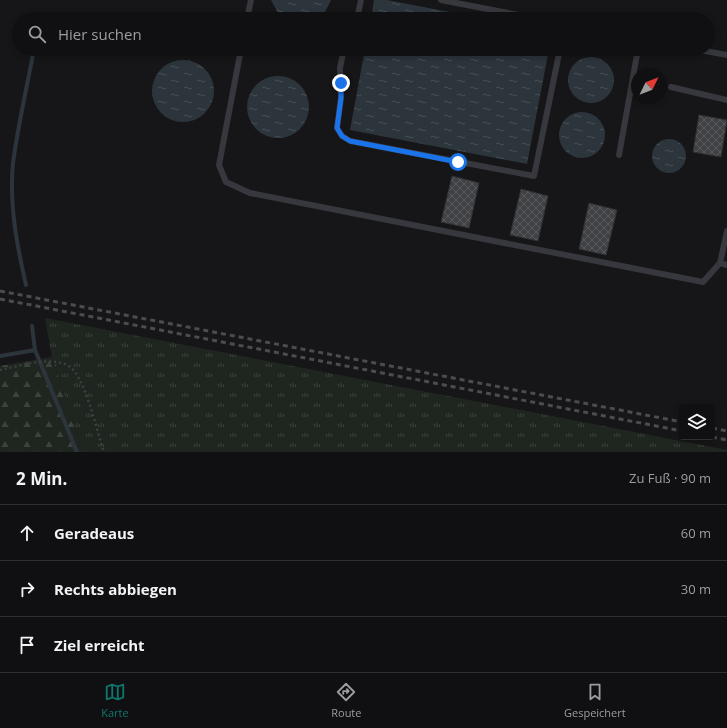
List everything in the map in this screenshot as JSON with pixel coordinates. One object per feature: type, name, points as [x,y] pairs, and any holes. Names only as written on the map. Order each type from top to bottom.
[{"type":"lane","points":[[248,12],[250,0]]},
{"type":"lane","points":[[358,12],[361,0]]},
{"type":"lane","points":[[441,0],[503,12]]},
{"type":"lane","points":[[715,53],[727,55]]},
{"type":"lane","points":[[240,56],[219,165],[226,182],[250,193],[703,282],[724,264],[727,231]]},
{"type":"lane","points":[[343,56],[340,68],[341,98],[337,128],[342,136],[350,141],[534,176],[559,56]]},
{"type":"lane","points":[[618,155],[637,56]]},
{"type":"lane","points":[[671,87],[727,100]]},
{"type":"path","points":[[0,370],[46,362],[61,363],[74,370],[86,392],[104,452]]},
{"type":"green space","points":[[45,318],[727,450],[727,452],[83,452],[52,357]]},
{"type":"green space","points":[[52,357],[83,452],[0,452],[0,366]]},
{"type":"water","points":[[271,0],[331,0],[325,12],[277,12]]},
{"type":"water","points":[[374,0],[387,0],[450,12],[372,12]]},
{"type":"water","points":[[364,56],[548,56],[527,164],[350,130]]},
{"type":"water","points":[[587,57],[595,57],[604,61],[610,67],[614,80],[610,93],[604,99],[595,103],[587,103],[578,99],[572,93],[568,84],[568,76],[572,67],[578,61]]},
{"type":"water","points":[[177,60],[189,60],[205,69],[212,79],[214,91],[212,103],[205,113],[189,122],[177,122],[166,117],[157,108],[152,97],[152,85],[157,74],[166,65]]},
{"type":"water","points":[[272,76],[284,76],[300,85],[307,95],[309,107],[307,119],[300,129],[284,138],[272,138],[261,133],[252,124],[247,113],[247,101],[252,90],[261,81]]},
{"type":"water","points":[[578,112],[586,112],[595,116],[601,122],[605,135],[601,148],[595,154],[586,158],[578,158],[569,154],[563,148],[559,139],[559,131],[563,122],[569,116]]},
{"type":"water","points":[[666,139],[672,139],[676,140],[683,146],[686,156],[685,163],[679,170],[672,173],[666,173],[662,172],[655,166],[652,159],[652,153],[653,149],[659,142]]},
{"type":"building","points":[[699,115],[727,120],[721,157],[693,152]]},
{"type":"building","points":[[452,176],[479,183],[469,228],[441,222]]},
{"type":"building","points":[[521,189],[548,196],[538,241],[510,235]]},
{"type":"building","points":[[589,203],[617,210],[606,255],[579,249]]},
{"type":"waterway","points":[[26,285],[15,225],[12,178],[17,134],[33,56]]},
{"type":"waterway","points":[[32,326],[35,350],[77,452]]},
{"type":"waterway","points":[[0,356],[35,350]]},
{"type":"railway","points":[[0,291],[679,421]]},
{"type":"railway","points":[[0,299],[679,430]]},
{"type":"railway","points":[[715,429],[727,431]]},
{"type":"railway","points":[[715,438],[727,440]]},
{"type":"route","points":[[341,83],[341,98],[337,128],[342,136],[350,141],[458,162]]}]
